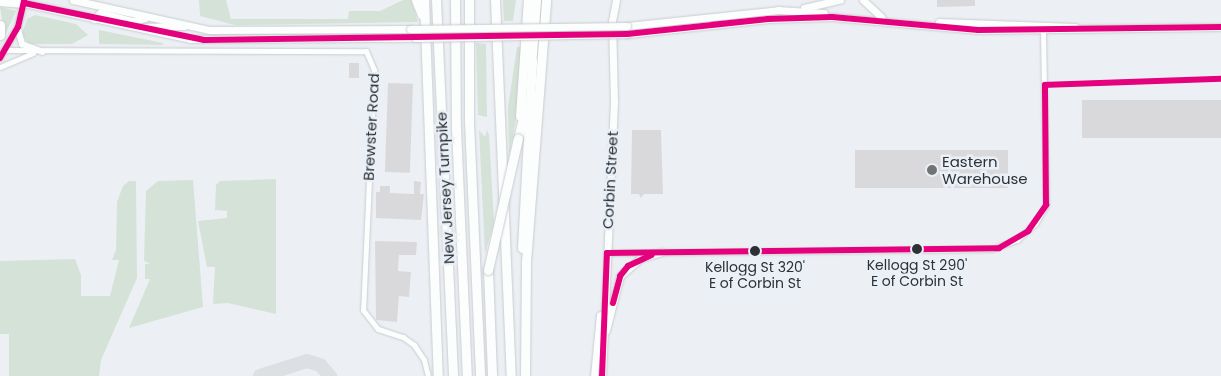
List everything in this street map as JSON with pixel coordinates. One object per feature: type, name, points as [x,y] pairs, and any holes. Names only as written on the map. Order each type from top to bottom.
[{"type":"highway","points":[[416,0],[425,35]]},
{"type":"highway","points":[[424,0],[438,376]]},
{"type":"highway","name":"New Jersey Turnpike","points":[[436,0],[453,376]]},
{"type":"highway","name":"New Jersey Turnpike","points":[[455,0],[456,128],[467,376]]},
{"type":"highway","name":"New Jersey Turnpike","points":[[468,0],[469,131],[480,376]]},
{"type":"highway","points":[[495,0],[511,376]]},
{"type":"highway","points":[[518,138],[528,0]]},
{"type":"highway","points":[[525,376],[522,247],[536,0]]},
{"type":"highway","points":[[524,327],[546,0]]},
{"type":"highway","points":[[0,1],[24,1]]},
{"type":"highway","points":[[0,25],[0,35]]},
{"type":"highway","points":[[492,376],[488,270],[518,138],[532,61]]},
{"type":"main road","points":[[74,0],[185,26],[219,31],[410,28],[627,30],[778,10],[824,6],[840,0]]},
{"type":"main road","name":"Corbin Street","points":[[602,376],[607,252],[612,13],[616,0]]},
{"type":"main road","points":[[863,0],[881,17]]},
{"type":"main road","points":[[24,1],[94,19],[197,40],[416,38],[627,30],[829,15],[881,17],[907,22]]},
{"type":"main road","points":[[778,10],[907,22],[1043,28],[1221,27]]},
{"type":"main road","points":[[94,19],[100,14],[133,21],[148,17]]},
{"type":"main road","points":[[134,28],[185,26]]},
{"type":"main road","points":[[603,348],[620,276],[641,258],[662,252]]},
{"type":"main road","name":"Corbin Street","points":[[594,376],[604,298]]},
{"type":"street","points":[[0,58],[2,50],[18,26],[24,1]]},
{"type":"street","points":[[18,26],[22,44],[43,52]]},
{"type":"street","points":[[607,252],[992,249],[1028,231],[1046,205],[1043,28]]},
{"type":"street","name":"Brewster Road","points":[[2,50],[43,52],[356,48],[368,52],[374,70],[363,310],[378,329],[403,337],[414,345],[424,360],[428,376]]},
{"type":"street","name":"Brewster Road","points":[[0,67],[21,56],[43,52]]},
{"type":"shaded area","points":[[199,0],[226,0],[231,19],[348,19],[349,11],[380,11],[403,0],[411,0],[418,22],[235,25],[200,16]]},
{"type":"shaded area","points":[[503,0],[516,0],[513,21],[504,21]]},
{"type":"shaded area","points":[[0,7],[16,11],[0,46],[4,31]]},
{"type":"shaded area","points":[[35,15],[76,24],[88,35],[72,44],[29,44],[22,34],[27,19]]},
{"type":"shaded area","points":[[99,30],[163,43],[163,45],[99,44]]},
{"type":"shaded area","points":[[476,43],[486,44],[487,117],[478,115]]},
{"type":"shaded area","points":[[517,47],[522,47],[518,107],[509,156],[508,107]]},
{"type":"shaded area","points":[[479,130],[485,137],[487,130],[489,135],[494,222],[485,254]]},
{"type":"shaded area","points":[[276,179],[276,314],[228,303],[213,304],[215,267],[207,267],[198,221],[227,218],[227,211],[215,210],[216,185],[220,181]]},
{"type":"shaded area","points":[[193,180],[203,307],[129,328],[150,279],[145,279],[145,264],[150,264],[144,261],[146,191],[158,181]]},
{"type":"shaded area","points":[[129,181],[136,181],[137,278],[101,360],[99,376],[9,376],[9,334],[0,334],[0,261],[75,259],[81,275],[81,296],[110,296],[119,260],[112,260],[116,250],[117,202],[123,186]]},
{"type":"building","points":[[937,0],[975,0],[975,6],[937,7]]},
{"type":"building","points":[[349,63],[359,63],[359,78],[349,78]]},
{"type":"building","points":[[388,83],[413,84],[410,173],[385,172]]},
{"type":"building","points":[[1082,100],[1221,100],[1221,138],[1082,138]]},
{"type":"building","points":[[632,130],[661,130],[663,194],[644,194],[641,198],[639,194],[631,194]]},
{"type":"building","name":"Eastern Warehouse","points":[[855,150],[1008,150],[1008,188],[855,188]]},
{"type":"building","points":[[414,181],[421,182],[420,194],[424,194],[421,220],[376,218],[376,192],[380,192],[380,186],[390,186],[390,193],[414,194]]},
{"type":"building","points":[[375,241],[417,242],[416,255],[399,255],[398,271],[411,272],[409,297],[399,296],[397,322],[376,320]]},
{"type":"taxiway","points":[[260,376],[307,361],[320,365],[330,376]]},
{"type":"transit line","points":[[0,58],[18,27],[24,0]]},
{"type":"transit line","points":[[24,3],[204,40],[627,34],[768,19],[832,17],[978,30],[1221,27]]},
{"type":"transit line","points":[[602,376],[607,253],[999,248],[1028,231],[1046,205],[1045,85],[1221,79]]},
{"type":"transit line","points":[[613,303],[620,276],[628,266],[652,255]]},
{"type":"place","name":"Eastern Warehouse","points":[[932,170]]},
{"type":"place","name":"Kellogg St 290' E of Corbin St","points":[[917,249]]},
{"type":"place","name":"Kellogg St 320' E of Corbin St","points":[[755,251]]}]
